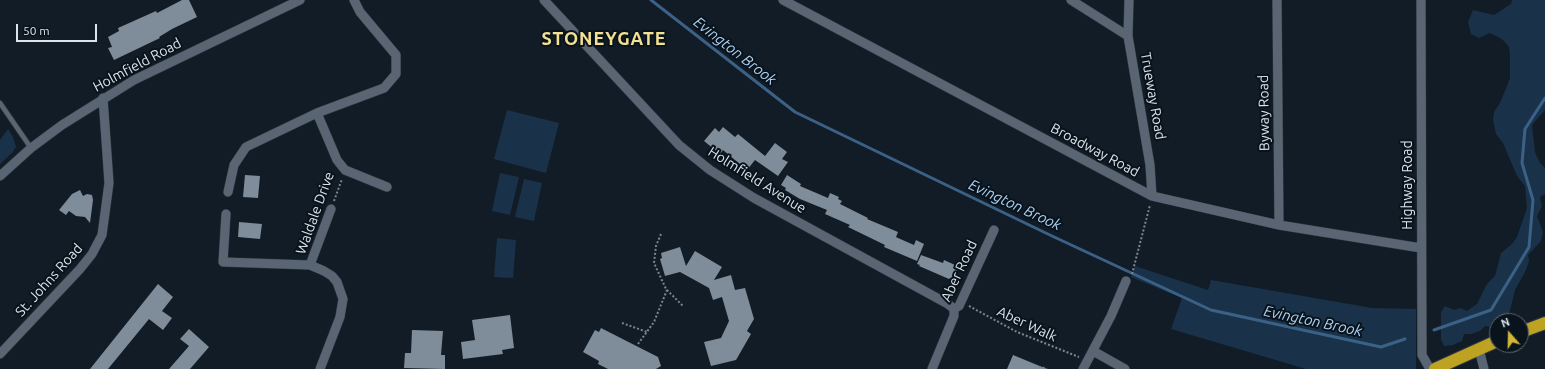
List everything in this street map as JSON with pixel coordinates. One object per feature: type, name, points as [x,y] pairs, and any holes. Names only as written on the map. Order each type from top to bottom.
[{"type":"highway","points":[[1529,329],[1545,323]]},
{"type":"highway","points":[[1435,369],[1489,345]]},
{"type":"street","name":"Holmfield Road","points":[[0,176],[31,148],[62,125],[103,98],[134,80],[300,0]]},
{"type":"street","points":[[228,192],[234,165],[246,147],[317,113],[384,88],[396,74],[396,55],[360,12],[354,0]]},
{"type":"street","name":"Holmfield Avenue","points":[[544,0],[679,145],[710,170],[754,198],[948,304],[958,306]]},
{"type":"street","name":"Broadway Road","points":[[783,0],[1152,196],[1279,225],[1421,248]]},
{"type":"street","points":[[1071,0],[1128,36]]},
{"type":"street","name":"Trueway Road","points":[[1129,0],[1128,36],[1150,165],[1152,196]]},
{"type":"street","name":"Byway Road","points":[[1277,0],[1279,225]]},
{"type":"street","name":"Highway Road","points":[[1421,0],[1422,354],[1430,369]]},
{"type":"street","name":"St. Johns Road","points":[[0,354],[80,269],[92,254],[102,235],[109,183],[103,98]]},
{"type":"street","points":[[317,113],[337,160],[345,170],[387,187]]},
{"type":"street","name":"Waldale Drive","points":[[310,265],[331,209]]},
{"type":"street","name":"Waldale Drive","points":[[226,214],[223,262],[310,265],[332,276],[337,282],[343,299],[340,317],[320,369]]},
{"type":"street","name":"Aber Road","points":[[932,369],[958,306],[994,230]]},
{"type":"street","points":[[1085,365],[1094,351],[1128,281]]},
{"type":"street","points":[[1479,349],[1484,369]]},
{"type":"street","points":[[1094,351],[1125,369]]},
{"type":"lane","points":[[0,103],[31,148]]},
{"type":"path","name":"Waldale Drive","points":[[331,209],[345,170]]},
{"type":"path","points":[[1128,281],[1135,265],[1152,196]]},
{"type":"path","points":[[661,234],[656,246],[654,263],[667,290],[682,306]]},
{"type":"path","points":[[638,344],[654,322],[667,290]]},
{"type":"path","name":"Aber Walk","points":[[958,306],[1017,332],[1085,365]]},
{"type":"path","points":[[622,322],[647,332]]},
{"type":"path","points":[[1034,369],[1041,367],[1047,369]]},
{"type":"shaded area","points":[[1512,0],[1545,0],[1545,110],[1532,125],[1535,152],[1540,163],[1545,168],[1545,194],[1540,197],[1542,206],[1537,216],[1543,232],[1541,241],[1528,255],[1529,261],[1526,270],[1515,290],[1509,313],[1489,313],[1489,327],[1485,326],[1480,331],[1471,334],[1464,334],[1462,341],[1453,345],[1444,346],[1441,339],[1441,312],[1445,306],[1454,310],[1460,308],[1467,311],[1477,304],[1487,284],[1495,276],[1501,253],[1512,244],[1517,237],[1527,208],[1525,186],[1517,176],[1503,143],[1496,134],[1493,120],[1494,112],[1501,101],[1510,78],[1509,47],[1502,39],[1490,33],[1479,38],[1471,34],[1468,22],[1473,10],[1494,15],[1511,4]]},
{"type":"shaded area","points":[[507,110],[559,123],[546,173],[494,159]]},
{"type":"shaded area","points":[[8,129],[13,137],[16,147],[0,164],[0,140]]},
{"type":"shaded area","points":[[500,173],[519,177],[510,215],[492,211]]},
{"type":"shaded area","points":[[524,179],[542,183],[534,221],[515,217]]},
{"type":"shaded area","points":[[497,238],[516,240],[513,278],[494,277]]},
{"type":"shaded area","points":[[1135,266],[1208,290],[1211,280],[1372,308],[1416,309],[1416,369],[1306,369],[1171,329],[1182,298],[1131,277]]},
{"type":"building","points":[[182,0],[189,0],[197,17],[172,29],[159,37],[160,38],[114,60],[108,48],[112,47],[108,37],[119,31],[118,28],[156,11],[157,13]]},
{"type":"building","points":[[723,127],[735,137],[738,134],[765,156],[775,143],[787,152],[782,159],[788,162],[778,176],[755,160],[747,170],[723,150],[720,154],[704,141],[715,128],[719,132]]},
{"type":"building","points":[[245,175],[260,176],[258,198],[243,197]]},
{"type":"building","points":[[787,175],[801,184],[800,186],[828,198],[830,193],[839,197],[838,199],[842,201],[840,204],[868,218],[867,219],[898,232],[896,237],[914,245],[916,240],[924,244],[917,261],[884,247],[885,245],[848,227],[850,225],[825,214],[827,210],[800,199],[785,190],[786,188],[781,185]]},
{"type":"building","points":[[80,190],[83,196],[87,194],[92,195],[93,200],[90,223],[85,217],[76,216],[69,211],[66,215],[59,210],[72,194]]},
{"type":"building","points":[[239,222],[262,224],[260,239],[238,237]]},
{"type":"building","points":[[680,247],[686,266],[695,251],[722,267],[714,280],[731,275],[735,290],[745,288],[754,319],[747,331],[751,334],[736,360],[711,366],[704,342],[721,338],[729,321],[722,297],[713,300],[709,288],[680,272],[665,276],[660,259],[662,258],[661,253]]},
{"type":"building","points":[[921,255],[943,263],[944,260],[955,265],[953,268],[957,270],[953,279],[949,279],[919,266],[920,265],[917,264]]},
{"type":"building","points":[[158,284],[173,297],[162,311],[172,318],[163,330],[149,319],[108,369],[90,369]]},
{"type":"building","points":[[510,315],[514,348],[502,350],[503,354],[463,359],[461,342],[475,340],[472,320]]},
{"type":"building","points":[[601,328],[658,357],[661,366],[656,369],[608,369],[598,364],[599,361],[583,352],[595,330],[599,332]]},
{"type":"building","points":[[189,329],[209,347],[190,369],[169,369],[189,346],[180,339]]},
{"type":"building","points":[[412,330],[443,331],[441,355],[445,355],[445,369],[404,368],[405,353],[411,353]]},
{"type":"building","points":[[1013,355],[1047,369],[1007,369]]},
{"type":"waterway","name":"Evington Brook","points":[[651,0],[795,112],[1052,236],[1211,310],[1381,347],[1405,339]]},
{"type":"waterway","name":"Evington Brook","points":[[1434,330],[1491,310],[1529,247],[1533,200],[1522,163],[1525,129],[1545,98]]},
{"type":"district","name":"STONEYGATE","points":[[604,39]]}]
